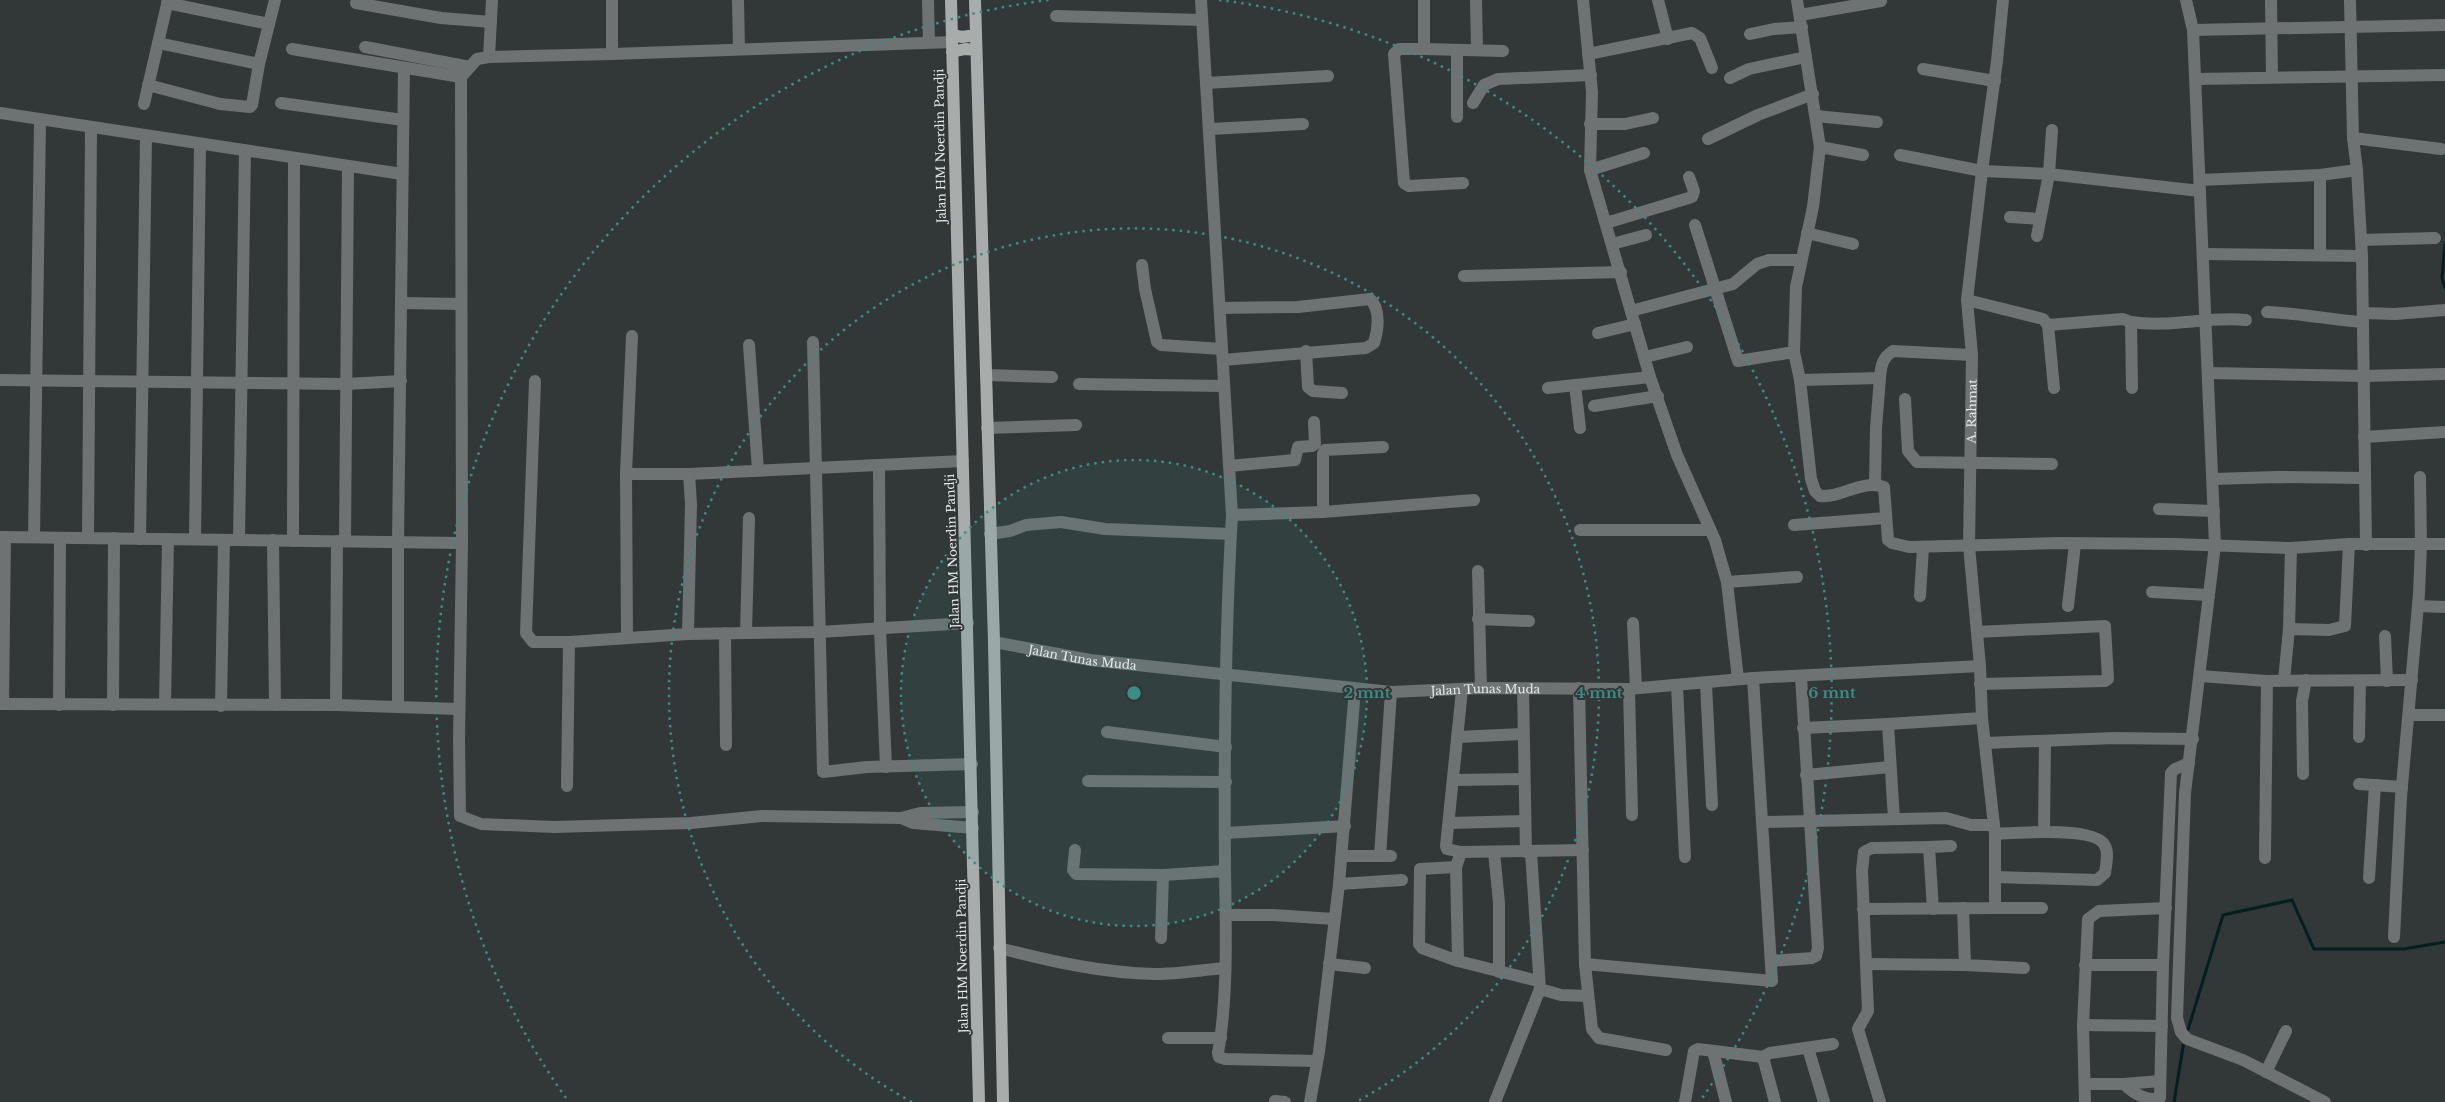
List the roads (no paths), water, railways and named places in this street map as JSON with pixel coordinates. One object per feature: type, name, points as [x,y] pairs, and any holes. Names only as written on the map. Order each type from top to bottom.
[{"type":"main road","name":"Jalan HM Noerdin Pandji","points":[[951,0],[957,303],[972,764],[979,1102]]},
{"type":"main road","points":[[975,0],[994,642],[1003,1102]]},
{"type":"main road","points":[[952,43],[962,38],[976,35]]},
{"type":"main road","points":[[952,43],[965,49],[976,50]]},
{"type":"street","points":[[148,85],[246,108],[252,105],[259,64],[275,0]]},
{"type":"street","points":[[489,57],[492,0]]},
{"type":"street","points":[[612,0],[612,54]]},
{"type":"street","points":[[738,0],[739,50]]},
{"type":"street","points":[[928,0],[929,42]]},
{"type":"street","points":[[1201,0],[1232,515],[1226,673],[1226,915],[1218,1053],[1222,1058],[1317,1061]]},
{"type":"street","points":[[1424,0],[1424,49]]},
{"type":"street","points":[[1476,0],[1477,50]]},
{"type":"street","points":[[1583,0],[1591,75],[1590,170],[1650,376],[1677,454],[1710,530],[1727,582],[1738,679]]},
{"type":"street","points":[[1658,0],[1668,39]]},
{"type":"street","points":[[1797,0],[1820,147],[1813,208],[1796,287],[1794,352],[1800,380],[1804,430],[1814,490],[1820,496],[1882,486],[1886,490],[1888,540],[1892,543],[1923,547],[2076,544],[2215,545],[2291,548],[2349,544],[2445,544]]},
{"type":"street","name":"A. Rahmat","points":[[1995,908],[1994,829],[1982,718],[1980,666],[1969,546],[1972,462],[1972,355],[1967,300],[1995,81],[2003,0]]},
{"type":"street","points":[[2186,0],[2193,30],[2196,78],[2215,545],[2185,793],[2179,934],[2178,1018],[2184,1036],[2238,1058],[2321,1102]]},
{"type":"street","points":[[2271,0],[2272,77]]},
{"type":"street","points":[[2350,0],[2353,138],[2357,170],[2362,256],[2366,544]]},
{"type":"street","points":[[1750,34],[1881,1]]},
{"type":"street","points":[[144,104],[168,2],[269,24]]},
{"type":"street","points":[[356,4],[442,18],[491,22]]},
{"type":"street","points":[[1056,16],[1202,20]]},
{"type":"street","points":[[2193,30],[2445,25]]},
{"type":"street","points":[[1588,54],[1668,39],[1683,33],[1698,35],[1712,68]]},
{"type":"street","points":[[952,43],[929,42],[739,50],[489,57],[477,60],[465,72],[460,304],[462,543],[458,812],[460,816],[467,820],[481,824],[554,827],[691,823],[762,816],[901,818],[920,813],[973,812]]},
{"type":"street","points":[[158,43],[259,64]]},
{"type":"street","points":[[365,47],[465,72]]},
{"type":"street","points":[[292,49],[404,68],[465,72]]},
{"type":"street","points":[[1463,183],[1409,186],[1404,183],[1394,54],[1399,49],[1503,51]]},
{"type":"street","points":[[1457,50],[1457,118]]},
{"type":"street","points":[[1730,78],[1749,69],[1806,57]]},
{"type":"street","points":[[398,706],[398,542],[404,68]]},
{"type":"street","points":[[1923,69],[1995,81]]},
{"type":"street","points":[[2196,78],[2352,78],[2445,74]]},
{"type":"street","points":[[1473,103],[1484,85],[1498,79],[1591,75]]},
{"type":"street","points":[[1206,82],[1328,76]]},
{"type":"street","points":[[1708,139],[1758,115],[1812,94]]},
{"type":"street","points":[[281,103],[403,120]]},
{"type":"street","points":[[0,113],[91,129],[402,174]]},
{"type":"street","points":[[1816,116],[1877,122]]},
{"type":"street","points":[[1590,124],[1625,124],[1653,118]]},
{"type":"street","points":[[34,537],[40,121]]},
{"type":"street","points":[[1210,129],[1303,124]]},
{"type":"street","points":[[88,538],[91,129]]},
{"type":"street","points":[[2037,236],[2049,174],[2052,130]]},
{"type":"street","points":[[140,539],[146,137]]},
{"type":"street","points":[[2353,138],[2441,149]]},
{"type":"street","points":[[195,539],[200,144]]},
{"type":"street","points":[[1820,147],[1864,155]]},
{"type":"street","points":[[239,540],[245,151]]},
{"type":"street","points":[[1590,170],[1644,152]]},
{"type":"street","points":[[1900,155],[1982,171],[2200,185],[2357,170]]},
{"type":"street","points":[[293,541],[294,158]]},
{"type":"street","points":[[336,705],[346,384],[348,166]]},
{"type":"street","points":[[2320,175],[2320,255]]},
{"type":"street","points":[[1606,223],[1692,197],[1694,191],[1689,178]]},
{"type":"street","points":[[2010,216],[2040,219]]},
{"type":"street","points":[[1695,225],[1738,361],[1794,352]]},
{"type":"street","points":[[1807,233],[1852,244]]},
{"type":"street","points":[[1612,244],[1646,236]]},
{"type":"street","points":[[2361,240],[2434,238]]},
{"type":"street","points":[[2203,254],[2362,256]]},
{"type":"street","points":[[1631,310],[1716,290],[1733,284],[1757,264],[1769,260],[1802,260]]},
{"type":"street","points":[[1142,265],[1157,342],[1161,345],[1222,354],[1366,348],[1374,343],[1377,332],[1373,302],[1370,299],[1298,307],[1220,308]]},
{"type":"street","points":[[1464,276],[1621,272]]},
{"type":"street","points":[[1967,300],[2043,319],[2048,325],[2054,388]]},
{"type":"street","points":[[401,303],[460,304]]},
{"type":"street","points":[[2267,312],[2291,313],[2326,319],[2363,318],[2445,310]]},
{"type":"street","points":[[2048,325],[2123,319],[2131,322],[2246,320]]},
{"type":"street","points":[[2131,322],[2132,388]]},
{"type":"street","points":[[1598,333],[1635,324]]},
{"type":"street","points":[[627,638],[626,474],[632,336]]},
{"type":"street","points":[[813,342],[823,772],[886,767],[972,764]]},
{"type":"street","points":[[750,345],[758,470]]},
{"type":"street","points":[[1645,357],[1687,347]]},
{"type":"street","points":[[1306,351],[1308,388],[1313,391],[1342,393]]},
{"type":"street","points":[[1875,486],[1876,428],[1880,378],[1884,358],[1893,351],[1972,355]]},
{"type":"street","points":[[2208,373],[2363,376],[2445,374]]},
{"type":"street","points":[[986,375],[1052,377]]},
{"type":"street","points":[[1548,388],[1650,376]]},
{"type":"street","points":[[1800,380],[1880,378]]},
{"type":"street","points":[[0,380],[294,384],[401,382]]},
{"type":"street","points":[[535,380],[526,633],[533,642],[569,642],[688,634],[820,632],[968,623]]},
{"type":"street","points":[[1079,384],[1224,386]]},
{"type":"street","points":[[1575,385],[1580,428]]},
{"type":"street","points":[[1594,406],[1658,396]]},
{"type":"street","points":[[1905,398],[1908,450],[1911,457],[1917,462],[2052,464]]},
{"type":"street","points":[[1229,466],[1295,460],[1298,447],[1315,444],[1314,422]]},
{"type":"street","points":[[987,428],[1076,425]]},
{"type":"street","points":[[2364,437],[2445,432]]},
{"type":"street","points":[[1323,512],[1323,454],[1325,450],[1383,448]]},
{"type":"street","points":[[626,474],[689,474],[963,460]]},
{"type":"street","points":[[879,465],[880,628],[886,767]]},
{"type":"street","points":[[688,634],[691,504],[689,474]]},
{"type":"street","points":[[2212,479],[2276,477],[2365,478]]},
{"type":"street","points":[[2394,937],[2402,787],[2418,606],[2421,545],[2420,477]]},
{"type":"street","points":[[1232,515],[1323,512],[1474,500]]},
{"type":"street","points":[[2159,509],[2214,510]]},
{"type":"street","points":[[746,632],[749,518]]},
{"type":"street","points":[[1794,525],[1886,518]]},
{"type":"street","points":[[990,534],[1010,531],[1026,525],[1061,522],[1105,528],[1231,534]]},
{"type":"street","points":[[1580,530],[1710,530]]},
{"type":"street","points":[[459,709],[336,705],[2,704],[2,537],[462,543]]},
{"type":"street","points":[[59,705],[60,538]]},
{"type":"street","points":[[113,705],[114,538]]},
{"type":"street","points":[[165,704],[168,539]]},
{"type":"street","points":[[221,706],[224,540]]},
{"type":"street","points":[[273,540],[275,705]]},
{"type":"street","points":[[2068,606],[2076,544]]},
{"type":"street","points":[[2289,629],[2329,630],[2345,626],[2349,544]]},
{"type":"street","points":[[1920,596],[1923,547]]},
{"type":"street","points":[[2284,680],[2289,629],[2291,548]]},
{"type":"street","points":[[1478,570],[1481,688]]},
{"type":"street","points":[[1727,582],[1797,577]]},
{"type":"street","points":[[2152,592],[2210,595]]},
{"type":"street","points":[[2418,606],[2445,607]]},
{"type":"street","points":[[1478,619],[1529,621]]},
{"type":"street","points":[[1632,815],[1633,623]]},
{"type":"street","points":[[1977,632],[2106,626],[2108,680],[1980,684]]},
{"type":"street","points":[[725,633],[726,745]]},
{"type":"street","points":[[2385,636],[2387,681]]},
{"type":"street","points":[[567,786],[569,642]]},
{"type":"street","name":"Jalan Tunas Muda","points":[[994,642],[1090,660],[1391,692],[1481,688],[1632,688],[1706,684],[1753,678],[1801,677],[1980,666]]},
{"type":"street","points":[[2200,676],[2267,681],[2412,680]]},
{"type":"street","points":[[1771,961],[1812,958],[1817,953],[1801,677]]},
{"type":"street","points":[[1584,964],[1772,981],[1753,678]]},
{"type":"street","points":[[2303,774],[2302,701],[2306,680]]},
{"type":"street","points":[[2265,858],[2267,681]]},
{"type":"street","points":[[2359,737],[2360,681]]},
{"type":"street","points":[[1706,684],[1712,805]]},
{"type":"street","points":[[1677,685],[1684,857]]},
{"type":"street","points":[[1579,688],[1584,964],[1592,1029],[1598,1038],[1666,1050]]},
{"type":"street","points":[[1310,1102],[1317,1061],[1339,884],[1355,689]]},
{"type":"street","points":[[1495,1102],[1539,985],[1525,821],[1523,689]]},
{"type":"street","points":[[1462,690],[1447,849],[1461,852],[1583,850]]},
{"type":"street","points":[[1342,856],[1386,856],[1391,692]]},
{"type":"street","points":[[2409,715],[2445,715]]},
{"type":"street","points":[[1803,728],[1982,718]]},
{"type":"street","points":[[1888,724],[1894,819]]},
{"type":"street","points":[[1107,732],[1226,748]]},
{"type":"street","points":[[1457,737],[1523,734]]},
{"type":"street","points":[[1985,743],[2114,738],[2193,739]]},
{"type":"street","points":[[2044,832],[2045,741]]},
{"type":"street","points":[[2124,1084],[2135,1094],[2154,1101],[2160,1098],[2171,773],[2174,769],[2189,764]]},
{"type":"street","points":[[1806,775],[1890,767]]},
{"type":"street","points":[[1453,780],[1524,779]]},
{"type":"street","points":[[1088,781],[1226,782]]},
{"type":"street","points":[[2360,784],[2402,787]]},
{"type":"street","points":[[2368,878],[2376,786]]},
{"type":"street","points":[[901,818],[913,823],[973,828]]},
{"type":"street","points":[[1763,822],[1946,818],[1994,829],[2084,834],[2102,841],[2106,846],[2105,873],[2102,877],[2089,881],[1996,877]]},
{"type":"street","points":[[1449,823],[1525,821]]},
{"type":"street","points":[[1226,833],[1345,826]]},
{"type":"street","points":[[1880,1102],[1858,1029],[1868,1011],[1862,856],[1864,852],[1872,848],[1951,846]]},
{"type":"street","points":[[1929,847],[1933,909]]},
{"type":"street","points":[[1075,850],[1073,870],[1076,874],[1163,875],[1225,871]]},
{"type":"street","points":[[1458,961],[1456,867],[1461,852]]},
{"type":"street","points":[[1494,852],[1499,903],[1499,972]]},
{"type":"street","points":[[1456,867],[1420,869],[1419,944],[1422,948],[1458,961],[1539,985],[1561,995],[1588,996]]},
{"type":"street","points":[[1161,938],[1163,875]]},
{"type":"street","points":[[1339,884],[1402,880]]},
{"type":"street","points":[[1964,908],[1965,965]]},
{"type":"street","points":[[1863,909],[2042,908]]},
{"type":"street","points":[[2085,1102],[2084,965],[2086,925],[2090,915],[2099,911],[2166,908]]},
{"type":"street","points":[[1226,915],[1273,915],[1334,919]]},
{"type":"street","points":[[999,948],[1065,965],[1154,974],[1224,968]]},
{"type":"street","points":[[1329,964],[1365,968]]},
{"type":"street","points":[[1866,964],[1965,965],[2024,968]]},
{"type":"street","points":[[2084,965],[2163,966]]},
{"type":"street","points":[[2083,1025],[2162,1026]]},
{"type":"street","points":[[2266,1072],[2286,1031]]},
{"type":"street","points":[[1168,1038],[1220,1038]]},
{"type":"street","points":[[1685,1102],[1694,1051],[1698,1049],[1762,1057],[1770,1052],[1833,1044]]},
{"type":"street","points":[[1808,1048],[1824,1102]]},
{"type":"street","points":[[1713,1051],[1726,1102]]},
{"type":"street","points":[[1762,1057],[1775,1102]]},
{"type":"street","points":[[2086,1084],[2160,1082]]},
{"type":"waterway","points":[[2445,244],[2442,278],[2445,288]]},
{"type":"waterway","points":[[2187,1033],[2223,915],[2292,900],[2314,949],[2404,949],[2445,942]]},
{"type":"waterway","points":[[2174,1102],[2184,1041]]}]
